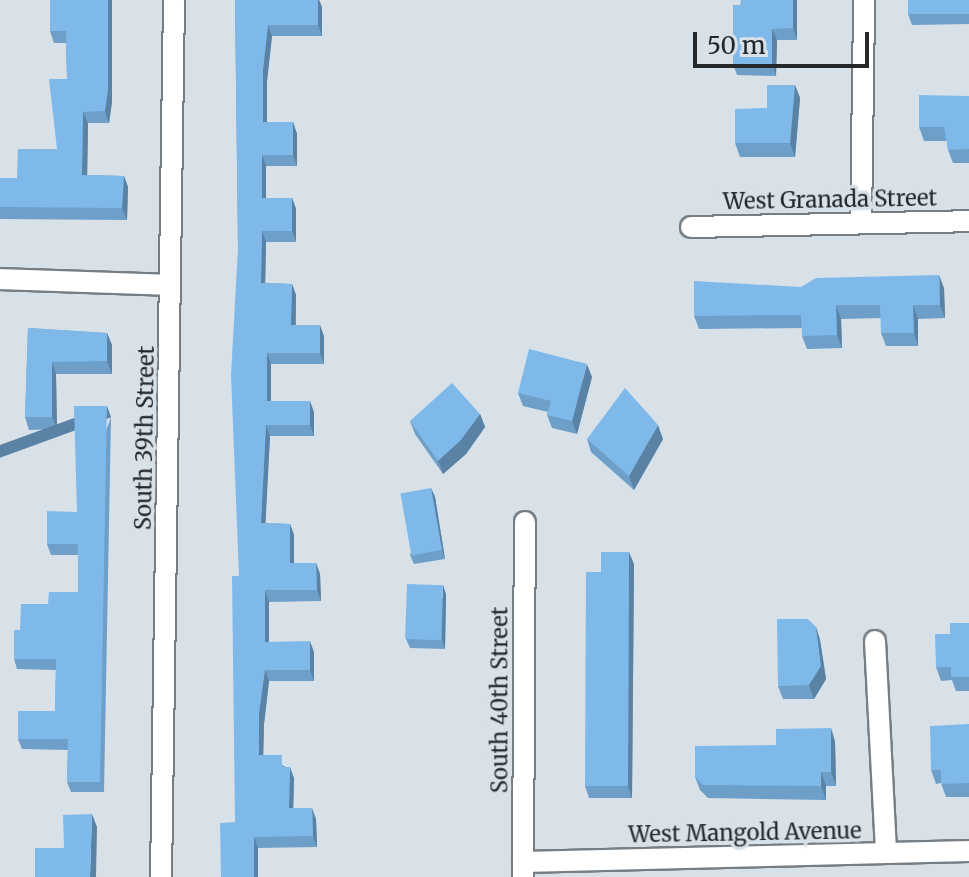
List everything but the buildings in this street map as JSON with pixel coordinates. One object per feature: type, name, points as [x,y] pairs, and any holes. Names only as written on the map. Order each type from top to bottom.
[{"type":"street","name":"South 39th Street","points":[[161,877],[174,0]]},
{"type":"street","points":[[861,223],[864,0]]},
{"type":"street","name":"West Granada Street","points":[[691,227],[969,221]]},
{"type":"street","points":[[0,279],[170,285]]},
{"type":"street","name":"South 40th Street","points":[[523,870],[525,522]]},
{"type":"street","points":[[875,641],[886,853]]},
{"type":"street","name":"West Mangold Avenue","points":[[523,870],[969,851]]}]
